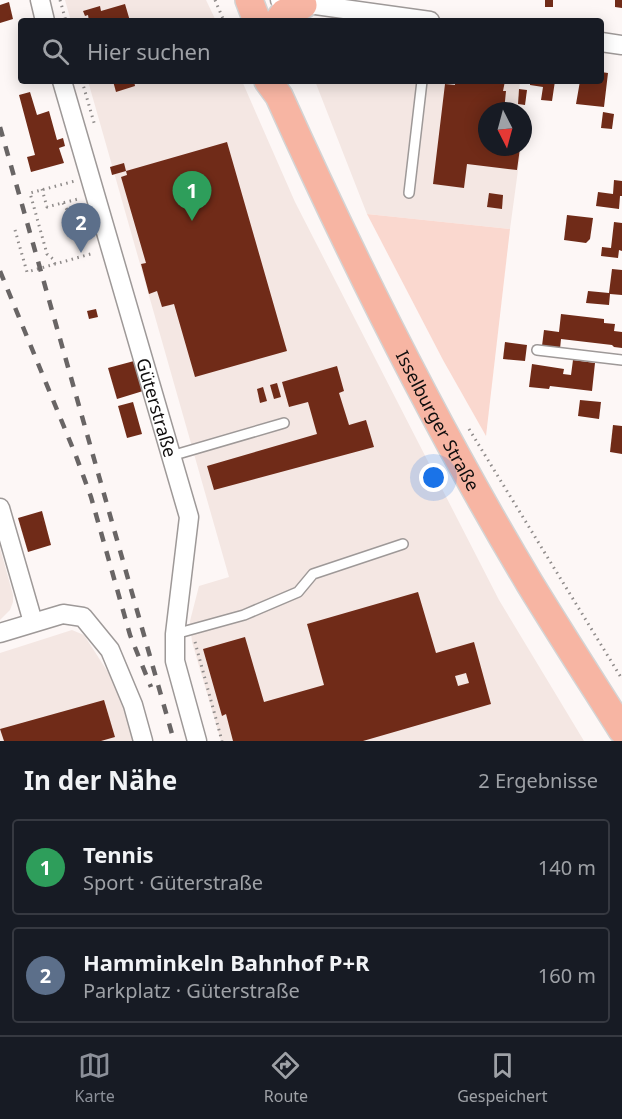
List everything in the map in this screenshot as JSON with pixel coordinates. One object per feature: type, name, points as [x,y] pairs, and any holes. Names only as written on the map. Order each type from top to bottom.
[{"type":"main road","points":[[229,0],[236,18]]},
{"type":"main road","points":[[249,0],[256,18]]},
{"type":"main road","points":[[280,18],[291,2]]},
{"type":"main road","name":"Isselburger Straße","points":[[274,86],[359,271],[428,404],[530,584],[622,730]]},
{"type":"street","points":[[39,0],[44,18]]},
{"type":"street","points":[[291,2],[407,18]]},
{"type":"street","points":[[604,42],[622,45]]},
{"type":"street","name":"Güterstraße","points":[[63,84],[81,177],[94,200],[111,248],[122,296],[189,517],[175,634],[175,661],[197,741]]},
{"type":"street","points":[[0,508],[33,622]]},
{"type":"street","points":[[0,633],[63,614],[83,617],[110,650],[133,705],[144,741]]},
{"type":"lane","points":[[410,193],[422,84]]},
{"type":"lane","points":[[537,350],[622,360]]},
{"type":"lane","points":[[171,456],[284,423]]},
{"type":"lane","points":[[175,634],[244,615],[298,592],[313,574],[403,544]]},
{"type":"path","points":[[60,0],[65,18]]},
{"type":"path","points":[[215,0],[223,18]]},
{"type":"path","points":[[42,189],[47,207],[78,199],[81,177],[42,189],[30,193],[47,254],[55,264]]},
{"type":"path","points":[[63,203],[69,213]]},
{"type":"path","points":[[15,230],[27,272],[111,248]]},
{"type":"path","points":[[466,424],[622,679]]},
{"type":"shaded area","points":[[65,0],[206,0],[215,18],[70,18]]},
{"type":"shaded area","points":[[89,84],[243,84],[295,202],[499,600],[584,741],[221,741],[192,642],[190,621],[199,586],[229,577]]},
{"type":"shaded area","points":[[316,84],[520,84],[518,102],[478,102],[478,156],[520,156],[510,229],[367,214]]},
{"type":"shaded area","points":[[367,214],[510,229],[486,436],[443,360]]},
{"type":"shaded area","points":[[0,548],[13,602],[10,610],[0,620]]},
{"type":"shaded area","points":[[72,630],[84,635],[113,680],[134,741],[0,741],[0,653]]},
{"type":"building","points":[[545,0],[553,0],[553,7],[545,7]]},
{"type":"building","points":[[615,0],[622,0],[622,8],[615,7]]},
{"type":"building","points":[[9,2],[13,19],[0,23],[0,5]]},
{"type":"building","points":[[125,4],[129,18],[88,18],[83,11],[100,6],[101,11]]},
{"type":"building","points":[[604,72],[608,73],[604,107],[576,104],[579,84],[604,84]]},
{"type":"building","points":[[114,84],[135,84],[135,86],[116,92]]},
{"type":"building","points":[[445,84],[504,84],[505,102],[478,102],[478,156],[519,156],[517,170],[467,164],[464,188],[433,184]]},
{"type":"building","points":[[555,84],[552,101],[541,100],[543,87],[530,85]]},
{"type":"building","points":[[519,89],[527,90],[525,102],[518,102]]},
{"type":"building","points":[[30,92],[37,115],[49,111],[57,140],[63,138],[65,146],[59,148],[64,163],[31,172],[27,157],[35,155],[19,95]]},
{"type":"building","points":[[603,112],[614,114],[612,129],[601,128]]},
{"type":"building","points":[[227,142],[287,351],[195,377],[174,304],[162,307],[157,291],[149,294],[141,264],[146,263],[121,177],[127,175],[126,171]]},
{"type":"building","points":[[124,163],[126,171],[112,175],[110,167]]},
{"type":"building","points":[[614,180],[622,181],[619,209],[596,206],[598,192],[613,194]]},
{"type":"building","points":[[489,193],[503,195],[502,209],[487,207]]},
{"type":"building","points":[[567,215],[593,218],[590,239],[586,243],[564,240]]},
{"type":"building","points":[[614,222],[622,223],[622,251],[619,250],[618,258],[601,256],[602,247],[611,248]]},
{"type":"building","points":[[612,269],[622,270],[622,295],[610,294],[609,305],[586,303],[588,291],[609,293]]},
{"type":"building","points":[[96,309],[98,317],[89,319],[87,311]]},
{"type":"building","points":[[561,314],[604,319],[604,323],[615,324],[614,331],[622,332],[622,348],[561,339],[560,349],[542,346],[544,330],[559,332]]},
{"type":"building","points":[[505,342],[527,345],[525,361],[503,359]]},
{"type":"building","points":[[573,360],[595,363],[592,391],[550,386],[549,389],[529,387],[532,364],[564,369],[563,374],[571,375]]},
{"type":"building","points":[[134,361],[143,391],[117,399],[108,368]]},
{"type":"building","points":[[337,366],[344,391],[339,393],[349,425],[366,420],[374,447],[214,490],[207,466],[317,434],[308,402],[289,407],[282,382]]},
{"type":"building","points":[[277,383],[281,397],[274,399],[270,385]]},
{"type":"building","points":[[263,387],[267,401],[260,403],[257,389]]},
{"type":"building","points":[[580,400],[601,402],[599,419],[578,416]]},
{"type":"building","points":[[133,402],[142,434],[127,438],[118,406]]},
{"type":"building","points":[[613,425],[622,426],[622,454],[610,452]]},
{"type":"building","points":[[42,511],[51,545],[28,552],[18,518]]},
{"type":"building","points":[[418,592],[436,653],[474,642],[491,704],[363,741],[233,741],[226,714],[222,716],[203,649],[245,637],[264,702],[324,685],[307,624]],"holes":[[[466,673],[469,683],[458,686],[455,676]]]},
{"type":"building","points":[[104,700],[115,737],[101,741],[4,741],[0,729]]},
{"type":"railway","points":[[0,127],[174,741]]},
{"type":"railway","points":[[0,271],[91,497],[130,635],[151,687]]},
{"type":"place","name":"Tennis","points":[[192,221]]},
{"type":"place","name":"Hamminkeln Bahnhof P+R","points":[[81,253]]}]
